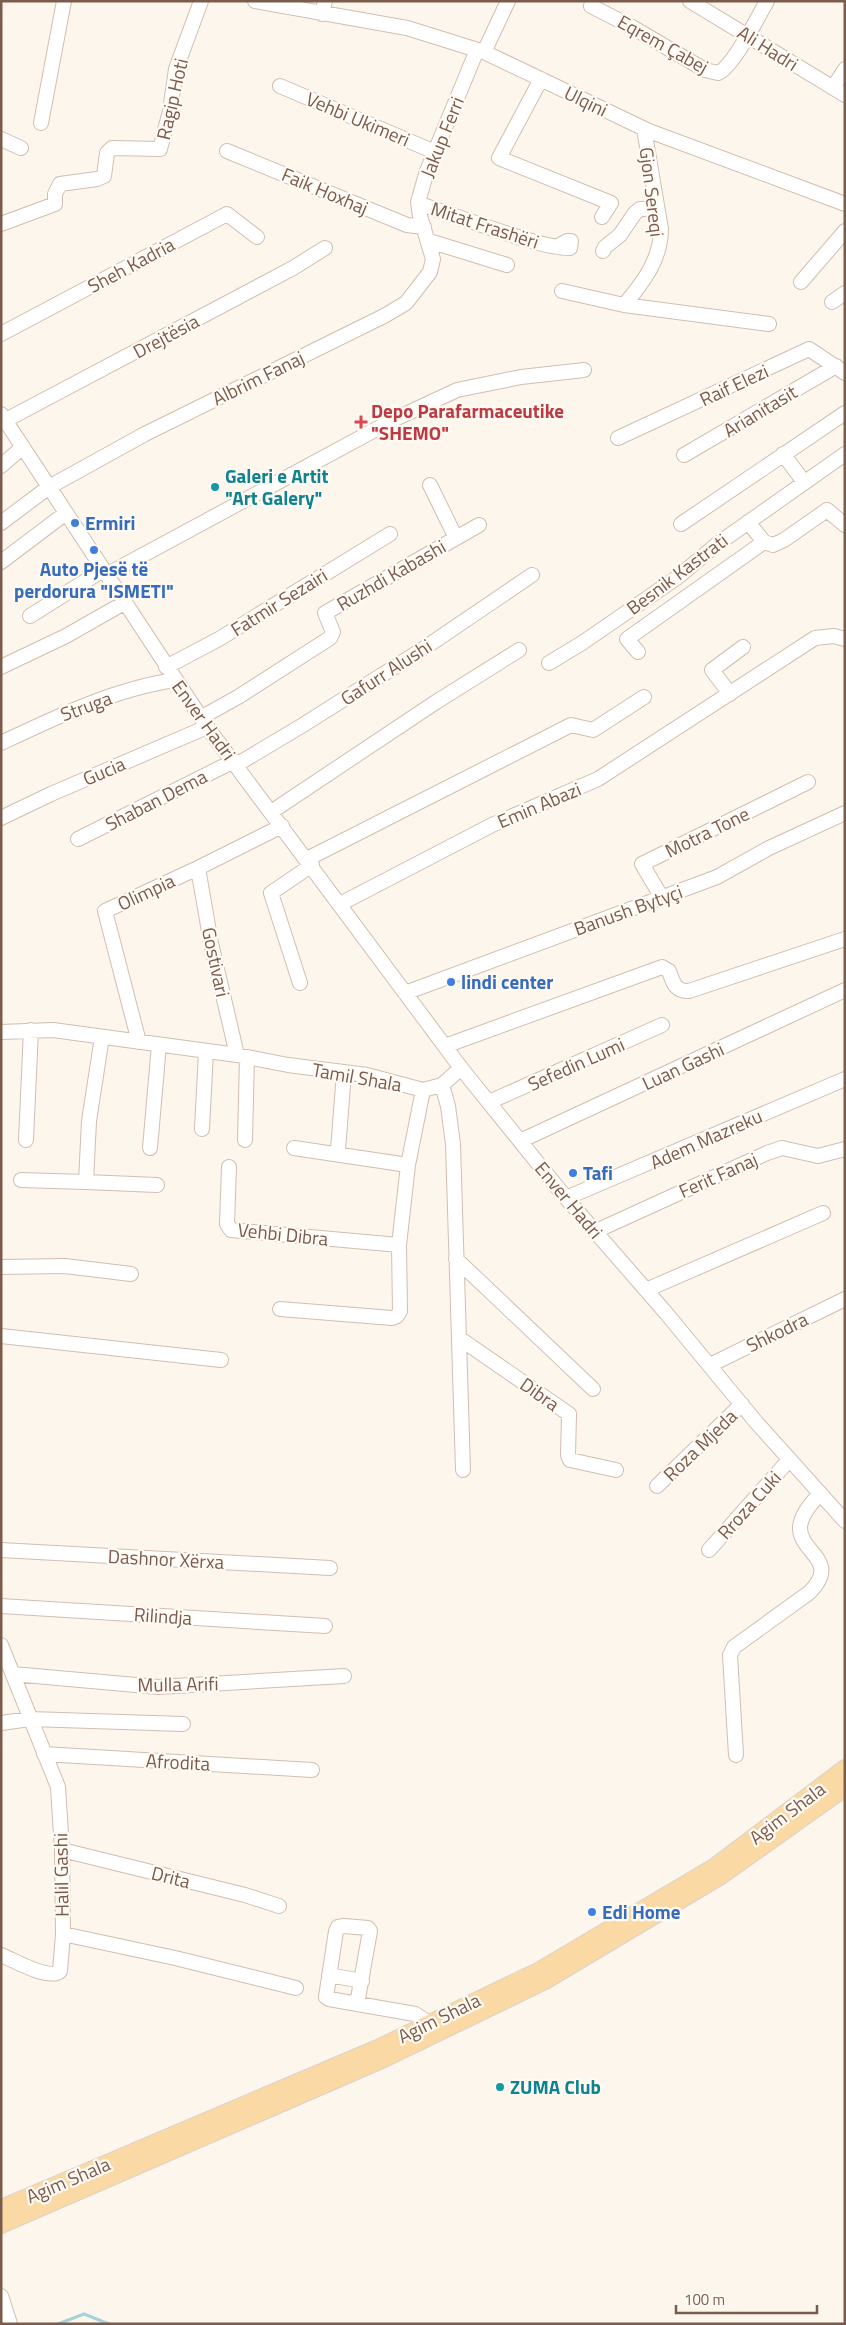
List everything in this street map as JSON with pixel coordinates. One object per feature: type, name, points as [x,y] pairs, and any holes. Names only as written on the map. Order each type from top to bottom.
[{"type":"main road","name":"Agim Shala","points":[[1,2208],[380,2047],[540,1970],[714,1867],[845,1768]]},
{"type":"main road","name":"Agim Shala","points":[[1,2225],[376,2063],[545,1981],[721,1876],[845,1788]]},
{"type":"street","points":[[41,122],[64,1]]},
{"type":"street","name":"Ragip Hoti","points":[[1,224],[54,204],[55,194],[60,184],[97,179],[104,176],[107,153],[112,148],[160,149],[170,111],[176,69],[201,1]]},
{"type":"street","name":"Ulqini","points":[[255,1],[324,8],[407,28],[481,51],[644,129],[845,204]]},
{"type":"street","name":"Jakup Ferri","points":[[424,226],[418,202],[435,152],[481,51],[508,1]]},
{"type":"street","name":"Ali Hadri","points":[[690,1],[839,92]]},
{"type":"street","points":[[748,35],[767,1]]},
{"type":"street","name":"Eqrem Çabej","points":[[591,6],[632,27],[704,70],[712,72],[722,71],[727,66],[748,35]]},
{"type":"street","points":[[839,92],[845,69]]},
{"type":"street","points":[[540,79],[498,158],[611,203],[602,217]]},
{"type":"street","name":"Vehbi Ukimeri","points":[[280,86],[435,152]]},
{"type":"street","name":"Gjon Sereqi","points":[[624,304],[647,276],[661,242],[644,129]]},
{"type":"street","points":[[1,139],[21,148]]},
{"type":"street","name":"Faik Hoxhaj","points":[[228,151],[407,225],[424,226]]},
{"type":"street","name":"Mitat Frashëri","points":[[418,202],[496,230],[555,246]]},
{"type":"street","points":[[603,251],[604,247],[620,235],[635,213],[640,209],[657,209]]},
{"type":"street","name":"Sheh Kadria","points":[[1,334],[227,214],[257,237]]},
{"type":"street","name":"Albrim Fanaj","points":[[49,487],[145,434],[384,316],[406,303],[430,272],[432,259],[424,226]]},
{"type":"street","points":[[801,282],[845,231]]},
{"type":"street","points":[[429,241],[507,265]]},
{"type":"street","name":"Drejtësia","points":[[3,416],[293,268],[325,248]]},
{"type":"street","points":[[562,291],[624,304],[768,324]]},
{"type":"street","points":[[832,302],[845,293]]},
{"type":"street","name":"Raif Elezi","points":[[618,438],[809,349],[840,370]]},
{"type":"street","points":[[30,616],[104,572],[386,423],[457,390],[521,377],[584,370]]},
{"type":"street","name":"Arianitasit","points":[[684,456],[840,370]]},
{"type":"street","name":"Besnik Kastrati","points":[[681,524],[845,413]]},
{"type":"street","name":"Enver Hadri","points":[[3,416],[166,667],[204,722],[444,1046],[566,1198],[789,1460],[845,1521]]},
{"type":"street","points":[[1,466],[23,447]]},
{"type":"street","points":[[783,454],[804,482]]},
{"type":"street","name":"Besnik Kastrati","points":[[549,663],[582,643],[678,577],[748,522],[845,454]]},
{"type":"street","name":"Ruzhdi Kabashi","points":[[430,485],[456,538]]},
{"type":"street","points":[[1,523],[49,487]]},
{"type":"street","points":[[748,522],[764,542],[777,544],[827,510],[845,525]]},
{"type":"street","points":[[1,562],[66,513]]},
{"type":"street","name":"Ruzhdi Kabashi","points":[[204,722],[238,697],[330,638],[333,632],[325,613],[480,525]]},
{"type":"street","name":"Fatmir Sezairi","points":[[166,667],[218,639],[390,534]]},
{"type":"street","points":[[638,652],[628,639],[764,542]]},
{"type":"street","name":"Gafurr Alushi","points":[[235,763],[303,725],[420,651],[532,575]]},
{"type":"street","points":[[1,667],[66,636],[124,603]]},
{"type":"street","name":"Emin Abazi","points":[[340,904],[492,825],[598,779],[815,638],[834,636],[845,639]]},
{"type":"street","points":[[730,694],[712,670],[743,647]]},
{"type":"street","points":[[271,812],[518,650]]},
{"type":"street","name":"Struga","points":[[1,744],[52,719],[106,698],[157,683],[175,680]]},
{"type":"street","points":[[300,983],[270,893],[309,862],[572,725],[593,730],[644,697]]},
{"type":"street","name":"Gucia","points":[[1,818],[204,722]]},
{"type":"street","name":"Shaban Dema","points":[[78,839],[235,763]]},
{"type":"street","name":"Motra Tone","points":[[662,898],[642,864],[808,782]]},
{"type":"street","name":"Banush Bytyçi","points":[[405,993],[716,877],[769,848],[845,813]]},
{"type":"street","name":"Olimpia","points":[[139,1042],[105,911],[282,826]]},
{"type":"street","name":"Gostivari","points":[[198,868],[211,943],[242,1056]]},
{"type":"street","points":[[444,1046],[662,968],[666,968],[669,971],[675,988],[689,991],[845,938]]},
{"type":"street","name":"Luan Gashi","points":[[520,1141],[845,990]]},
{"type":"street","name":"Sefedin Lumi","points":[[489,1102],[662,1025]]},
{"type":"street","points":[[26,1140],[31,1030]]},
{"type":"street","name":"Tamil Shala","points":[[1,1032],[53,1030],[206,1051],[394,1080],[423,1090],[442,1084],[462,1068]]},
{"type":"street","points":[[86,1182],[89,1121],[102,1038]]},
{"type":"street","points":[[150,1148],[159,1045]]},
{"type":"street","points":[[202,1129],[206,1051]]},
{"type":"street","points":[[242,1056],[245,1140]]},
{"type":"street","points":[[338,1150],[344,1072]]},
{"type":"street","name":"Adem Mazreku","points":[[566,1198],[845,1079]]},
{"type":"street","points":[[442,1084],[448,1106],[453,1144],[463,1470]]},
{"type":"street","points":[[280,1309],[392,1318],[397,1316],[400,1311],[399,1245],[408,1164],[423,1090]]},
{"type":"street","points":[[294,1148],[408,1164]]},
{"type":"street","name":"Ferit Fanaj","points":[[596,1231],[774,1150],[782,1148],[818,1156],[845,1149]]},
{"type":"street","name":"Vehbi Dibra","points":[[229,1167],[226,1224],[231,1230],[399,1245]]},
{"type":"street","points":[[21,1180],[157,1185]]},
{"type":"street","points":[[646,1290],[823,1213]]},
{"type":"street","name":"Dibra","points":[[456,1259],[593,1389]]},
{"type":"street","points":[[1,1268],[65,1266],[131,1274]]},
{"type":"street","name":"Shkodra","points":[[710,1365],[845,1299]]},
{"type":"street","points":[[1,1336],[221,1360]]},
{"type":"street","name":"Dibra","points":[[459,1338],[568,1414],[568,1455],[570,1460],[616,1470]]},
{"type":"street","name":"Roza Mjeda","points":[[657,1486],[742,1404]]},
{"type":"street","name":"Rroza Cuki","points":[[709,1550],[789,1460]]},
{"type":"street","points":[[736,1755],[730,1655],[734,1648],[810,1592],[819,1583],[822,1575],[820,1564],[800,1530],[801,1522],[820,1494]]},
{"type":"street","name":"Dashnor Xërxa","points":[[1,1550],[330,1568]]},
{"type":"street","name":"Rilindja","points":[[1,1606],[325,1626]]},
{"type":"street","name":"Halil Gashi","points":[[1,1646],[58,1788],[62,1850],[63,1934],[60,1971],[56,1974],[52,1975],[38,1971],[1,1955]]},
{"type":"street","name":"Mulla Arifi","points":[[13,1674],[158,1687],[344,1676]]},
{"type":"street","points":[[1,1723],[30,1719],[183,1724]]},
{"type":"street","name":"Afrodita","points":[[44,1754],[312,1770]]},
{"type":"street","name":"Drita","points":[[62,1850],[245,1895],[279,1906]]},
{"type":"street","points":[[357,2004],[370,1936],[368,1928],[344,1926],[338,1928],[328,1974],[326,1997],[357,2004],[415,2014],[429,2023]]},
{"type":"street","points":[[63,1934],[175,1958],[296,1988]]},
{"type":"street","points":[[328,1974],[362,1981]]},
{"type":"street","points":[[1,2296],[10,2324]]},
{"type":"waterway","points":[[58,2324],[84,2314],[109,2324]]},
{"type":"place","name":"Depo Parafarmaceutike \"SHEMO\"","points":[[361,422]]},
{"type":"place","name":"Galeri e Artit \"Art Galery\"","points":[[215,487]]},
{"type":"place","name":"Ermiri","points":[[75,523]]},
{"type":"place","name":"Auto Pjesë të perdorura \"ISMETI\"","points":[[94,550]]},
{"type":"place","name":"lindi center","points":[[451,982]]},
{"type":"place","name":"Tafi","points":[[573,1173]]},
{"type":"place","name":"Edi Home","points":[[592,1912]]},
{"type":"place","name":"ZUMA Club","points":[[500,2087]]}]
